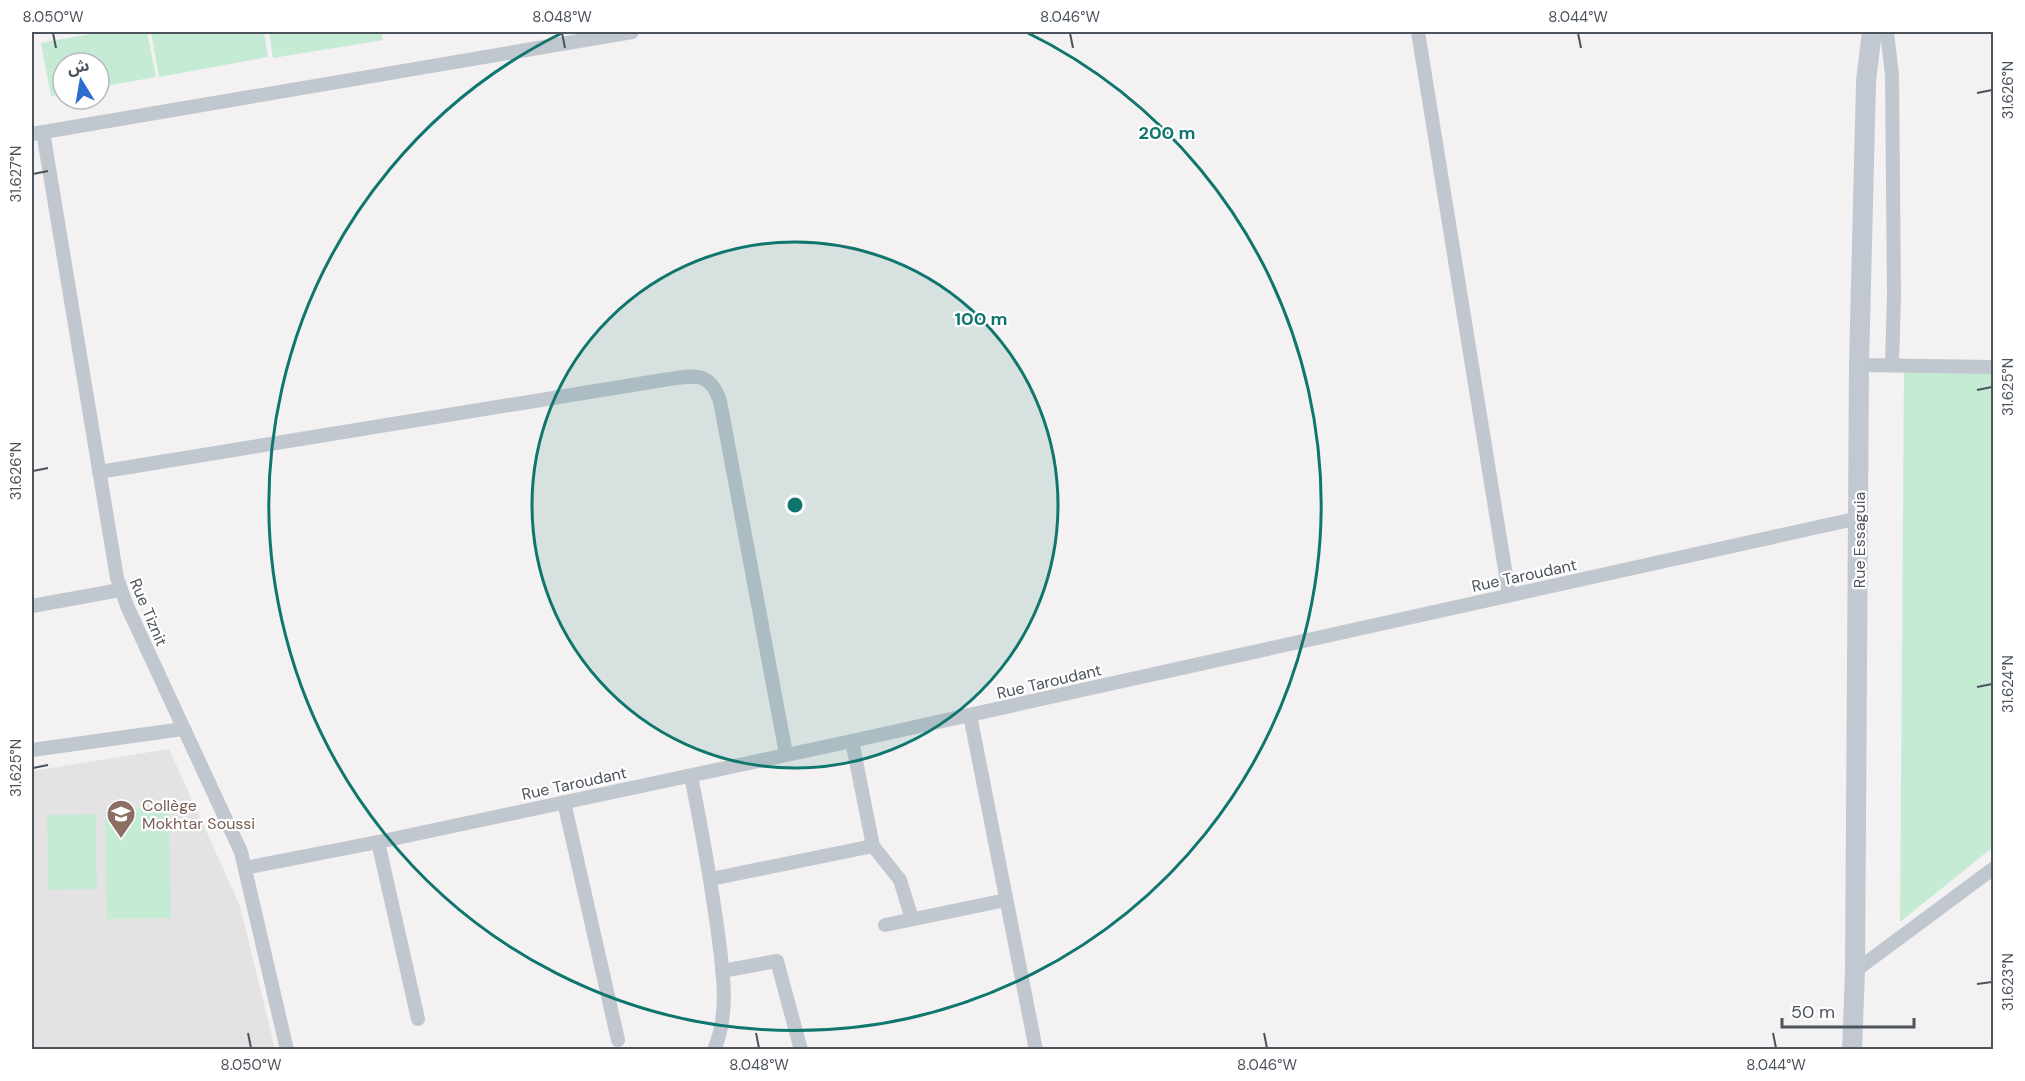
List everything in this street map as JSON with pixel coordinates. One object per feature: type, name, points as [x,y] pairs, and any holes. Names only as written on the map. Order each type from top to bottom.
[{"type":"street","points":[[37,133],[632,32]]},
{"type":"street","points":[[1418,32],[1509,594]]},
{"type":"street","name":"Rue Essaguia","points":[[1852,1050],[1855,971],[1859,365],[1866,81],[1872,32]]},
{"type":"street","points":[[1887,32],[1893,75],[1892,364]]},
{"type":"street","name":"Rue Tiznit","points":[[37,133],[120,590],[241,852],[287,1050]]},
{"type":"street","points":[[1859,365],[1994,367]]},
{"type":"street","points":[[99,472],[663,380],[691,376],[702,378],[711,383],[720,401],[786,754]]},
{"type":"street","name":"Rue Taroudant","points":[[245,868],[691,776],[1859,518]]},
{"type":"street","points":[[32,606],[120,590]]},
{"type":"street","points":[[970,715],[1035,1050]]},
{"type":"street","points":[[32,750],[183,729]]},
{"type":"street","points":[[852,741],[873,846],[900,880],[912,919]]},
{"type":"street","points":[[691,776],[711,879],[722,971],[723,1016],[714,1050]]},
{"type":"street","points":[[564,802],[618,1040]]},
{"type":"street","points":[[378,842],[418,1019]]},
{"type":"street","points":[[711,879],[873,846]]},
{"type":"street","points":[[1855,971],[1994,868]]},
{"type":"street","points":[[885,925],[1006,900]]},
{"type":"street","points":[[722,971],[777,961],[801,1050]]},
{"type":"shaded area","name":"Collège Mokhtar Soussi","points":[[169,749],[240,906],[275,1049],[32,1050],[32,771]]},
{"type":"green space","points":[[101,32],[147,32],[156,77],[111,85],[111,51],[51,51],[51,96],[41,43]]},
{"type":"green space","points":[[151,32],[264,32],[268,57],[159,77]]},
{"type":"green space","points":[[269,32],[381,32],[383,40],[273,58]]},
{"type":"green space","points":[[1904,372],[1993,373],[1993,847],[1900,922]]},
{"type":"green space","points":[[169,808],[171,918],[107,919],[105,809]]},
{"type":"green space","points":[[96,814],[97,889],[48,890],[47,815]]},
{"type":"place","name":"Collège Mokhtar Soussi","points":[[121,840]]}]
